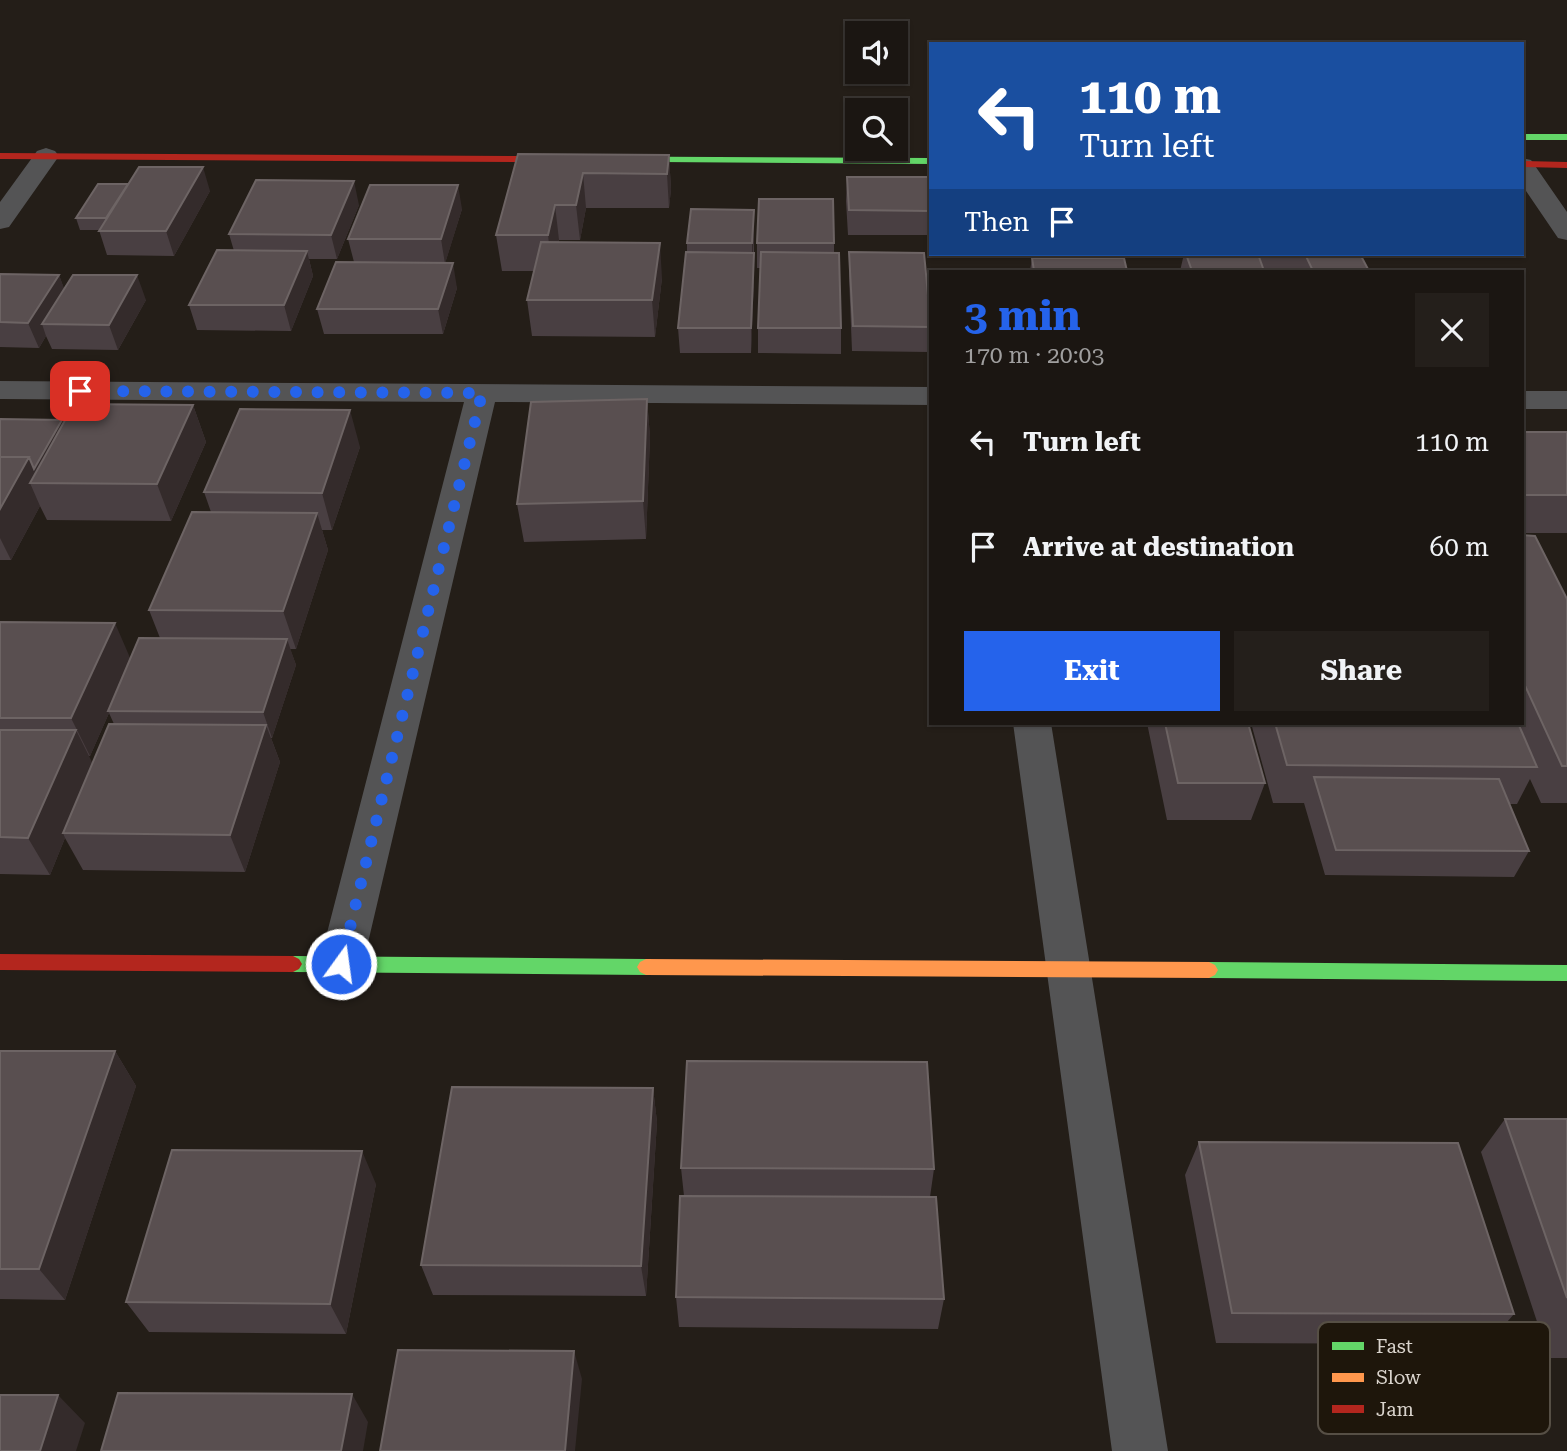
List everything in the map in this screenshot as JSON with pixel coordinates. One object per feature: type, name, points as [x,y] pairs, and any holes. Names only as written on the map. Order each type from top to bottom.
[{"type":"street","points":[[1524,137],[1567,138]]},
{"type":"street","points":[[0,156],[929,161]]},
{"type":"street","points":[[0,221],[46,156]]},
{"type":"street","points":[[1524,165],[1567,165]]},
{"type":"street","points":[[1524,168],[1567,232]]},
{"type":"street","points":[[0,390],[929,396]]},
{"type":"street","points":[[341,964],[482,393]]},
{"type":"street","points":[[1524,400],[1567,400]]},
{"type":"street","points":[[1032,725],[1140,1451]]},
{"type":"street","points":[[0,962],[1567,973]]},
{"type":"building","points":[[518,154],[669,155],[667,174],[583,173],[576,205],[555,205],[548,235],[496,235]]},
{"type":"building","points":[[139,167],[203,167],[166,231],[99,231]]},
{"type":"building","points":[[847,177],[929,177],[929,211],[849,210]]},
{"type":"building","points":[[256,180],[354,181],[331,235],[229,234]]},
{"type":"building","points":[[98,184],[128,184],[106,218],[76,218]]},
{"type":"building","points":[[370,185],[458,185],[441,239],[348,239]]},
{"type":"building","points":[[759,199],[833,199],[834,243],[757,243]]},
{"type":"building","points":[[691,209],[754,210],[752,243],[687,243]]},
{"type":"building","points":[[541,242],[660,243],[652,300],[527,300]]},
{"type":"building","points":[[217,250],[307,251],[284,305],[189,305]]},
{"type":"building","points":[[686,252],[754,253],[751,328],[678,328]]},
{"type":"building","points":[[761,252],[839,253],[841,328],[758,328]]},
{"type":"building","points":[[849,252],[924,253],[929,327],[853,326]]},
{"type":"building","points":[[1187,256],[1259,256],[1264,270],[1192,270]]},
{"type":"building","points":[[1306,256],[1361,256],[1368,270],[1313,270]]},
{"type":"building","points":[[1032,258],[1124,258],[1127,270],[1034,270]]},
{"type":"building","points":[[336,262],[453,263],[438,309],[317,309]]},
{"type":"building","points":[[0,274],[59,275],[28,323],[0,322]]},
{"type":"building","points":[[73,275],[137,275],[109,325],[42,324]]},
{"type":"building","points":[[647,399],[643,501],[517,504],[531,402]]},
{"type":"building","points":[[74,404],[193,405],[157,484],[30,483]]},
{"type":"building","points":[[240,409],[350,410],[322,493],[204,492]]},
{"type":"building","points":[[0,419],[62,420],[34,469],[29,457],[0,457]]},
{"type":"building","points":[[1524,432],[1567,432],[1567,495],[1524,495]]},
{"type":"building","points":[[0,457],[29,457],[0,509]]},
{"type":"building","points":[[192,512],[317,513],[283,611],[149,610]]},
{"type":"building","points":[[1524,535],[1535,536],[1567,599],[1567,766],[1562,766],[1524,683]]},
{"type":"building","points":[[0,622],[115,623],[71,718],[0,718]]},
{"type":"building","points":[[139,638],[287,639],[263,712],[108,711]]},
{"type":"building","points":[[109,724],[266,725],[230,835],[63,833]]},
{"type":"building","points":[[1165,725],[1249,725],[1265,783],[1178,783]]},
{"type":"building","points":[[1276,725],[1519,725],[1537,767],[1287,765]]},
{"type":"building","points":[[0,730],[76,730],[28,838],[0,837]]},
{"type":"building","points":[[1314,777],[1499,779],[1529,851],[1336,850]]},
{"type":"building","points":[[0,1051],[115,1051],[39,1269],[0,1269]]},
{"type":"building","points":[[687,1061],[927,1062],[934,1169],[681,1168]]},
{"type":"building","points":[[452,1087],[653,1088],[641,1266],[421,1265]]},
{"type":"building","points":[[1505,1119],[1567,1119],[1567,1298]]},
{"type":"building","points":[[1199,1142],[1458,1143],[1514,1314],[1232,1313]]},
{"type":"building","points":[[172,1150],[362,1151],[330,1304],[126,1302]]},
{"type":"building","points":[[680,1196],[936,1197],[944,1299],[676,1297]]},
{"type":"building","points":[[398,1350],[574,1351],[565,1451],[380,1451]]},
{"type":"building","points":[[118,1393],[352,1394],[341,1451],[101,1451]]},
{"type":"building","points":[[0,1395],[58,1395],[40,1451],[0,1451]]},
{"type":"traffic: fast","points":[[1524,137],[1567,137]]},
{"type":"traffic: fast","points":[[524,159],[929,161]]},
{"type":"traffic: fast","points":[[293,964],[646,967]]},
{"type":"traffic: fast","points":[[1209,970],[1567,973]]},
{"type":"traffic: slow","points":[[646,967],[1209,970]]},
{"type":"traffic: jam","points":[[0,156],[524,159]]},
{"type":"traffic: jam","points":[[1524,164],[1567,165]]},
{"type":"traffic: jam","points":[[0,962],[293,964]]},
{"type":"route","points":[[80,391],[482,393],[341,964]]}]
